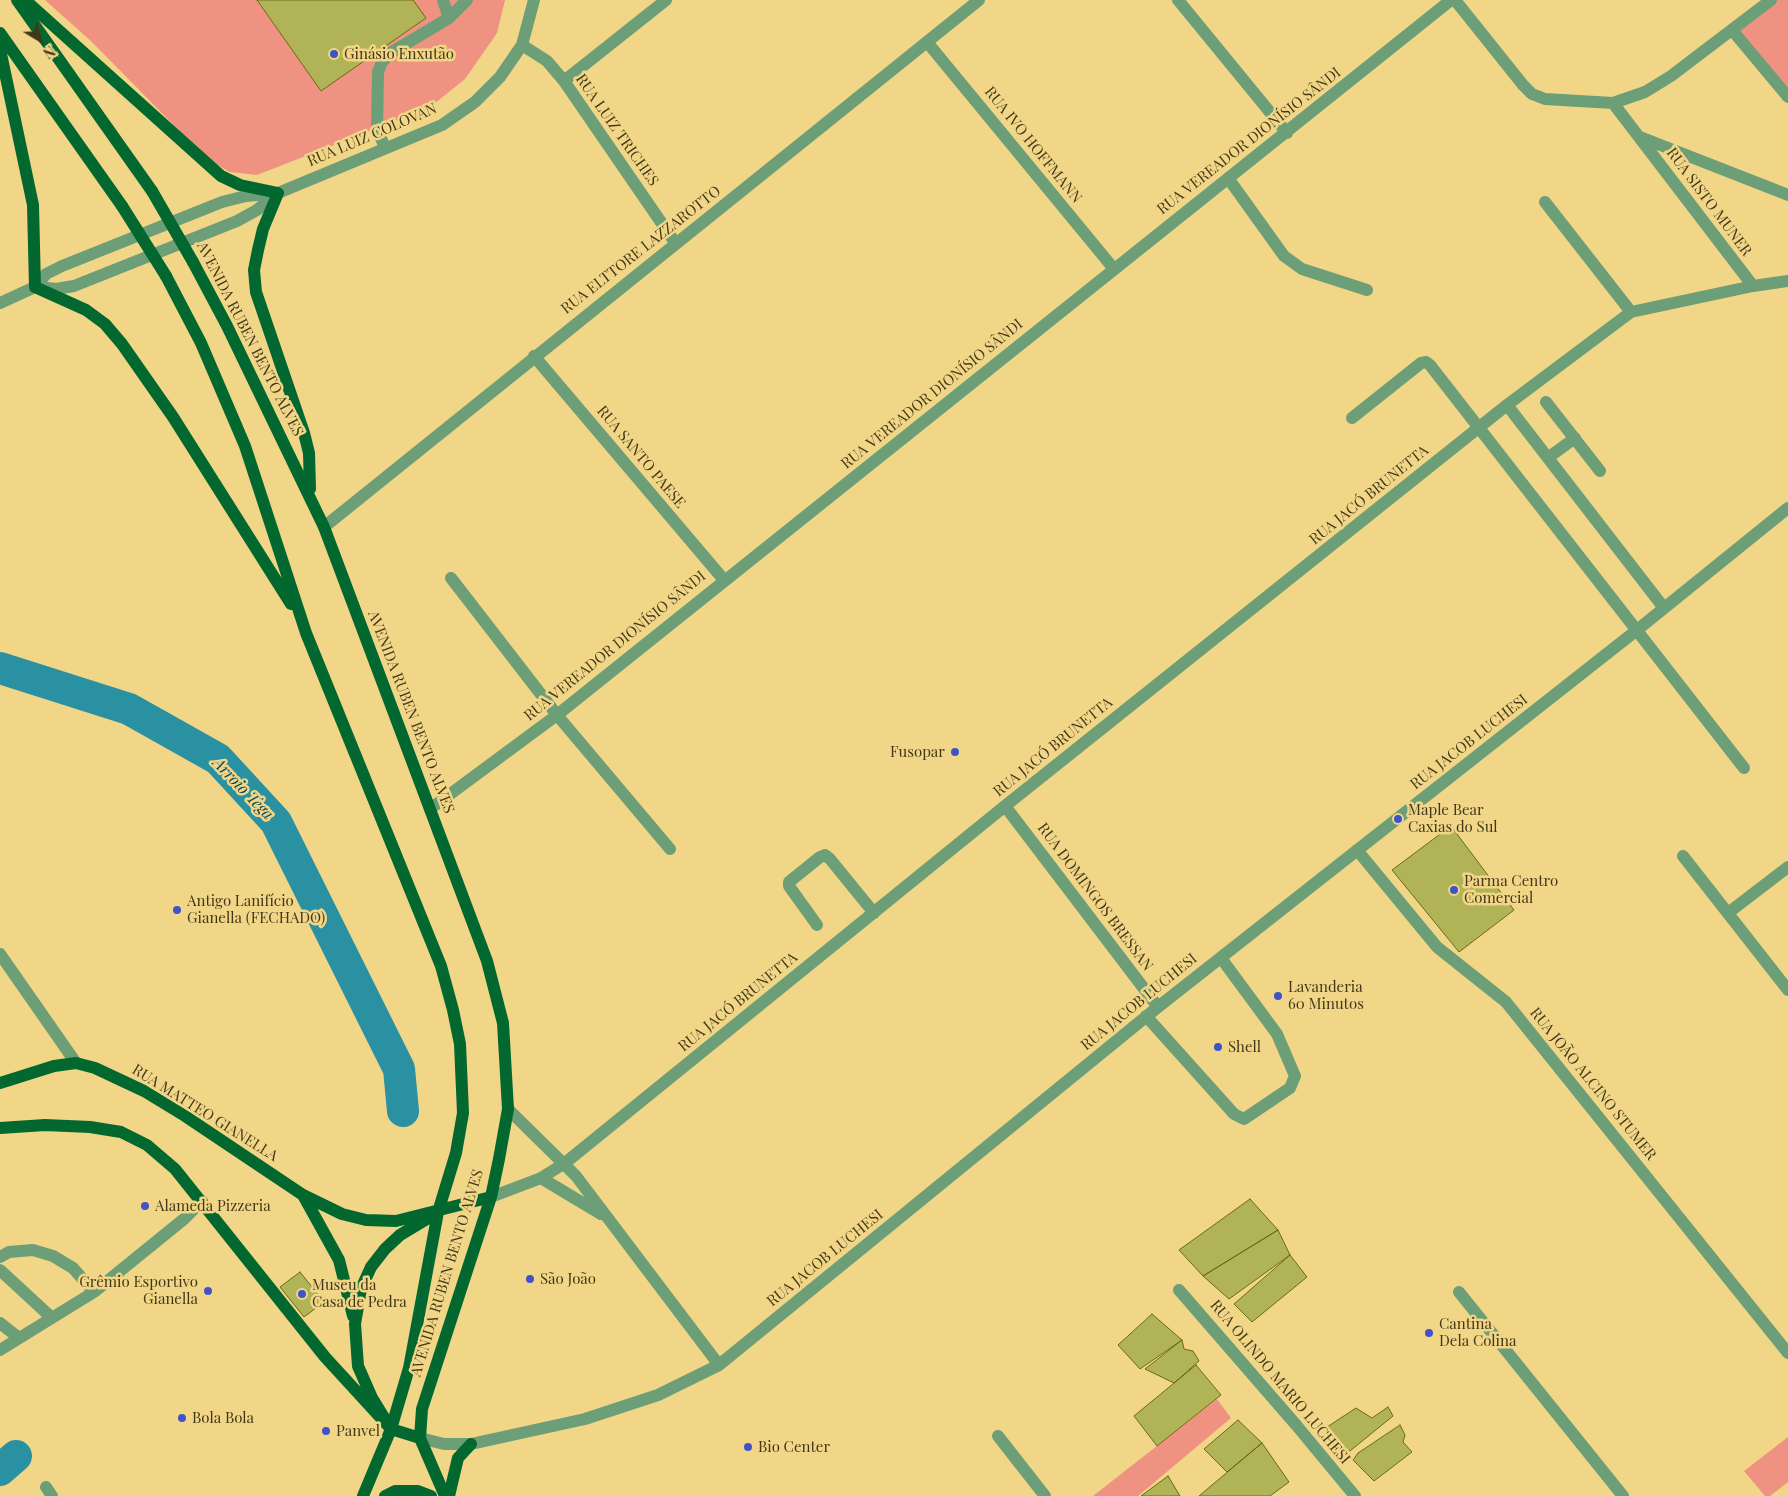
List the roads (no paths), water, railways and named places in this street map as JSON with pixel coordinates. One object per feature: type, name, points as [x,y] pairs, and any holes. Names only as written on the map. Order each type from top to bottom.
[{"type":"main road","name":"AVENIDA RUBEN BENTO ALVES","points":[[17,0],[152,191],[193,262],[310,495],[324,527],[484,952],[496,990],[503,1023],[508,1108],[490,1198],[422,1410],[420,1438],[445,1496]]},
{"type":"main road","points":[[25,0],[86,52],[221,176],[240,185],[278,193],[263,229],[258,250],[254,270],[256,292],[304,433],[309,453],[310,495]]},
{"type":"main road","name":"AVENIDA RUBEN BENTO ALVES","points":[[0,33],[122,206],[166,276],[202,343],[245,446],[306,633],[441,966],[453,1010],[460,1044],[464,1113],[456,1153],[438,1212],[409,1368],[391,1429],[362,1496]]},
{"type":"main road","points":[[0,49],[33,205],[35,286],[86,310],[105,324],[122,344],[173,416],[286,594],[306,633]]},
{"type":"main road","points":[[0,1083],[26,1073],[76,1062]]},
{"type":"main road","name":"RUA MATTEO GIANELLA","points":[[76,1062],[115,1076],[144,1091],[185,1116],[303,1195],[342,1214],[366,1220],[396,1221],[438,1212]]},
{"type":"main road","points":[[0,1128],[45,1125],[90,1127],[121,1132],[147,1145],[175,1169],[325,1357],[391,1429],[420,1438]]},
{"type":"main road","points":[[303,1195],[339,1260],[355,1324],[358,1366],[372,1398],[391,1429]]},
{"type":"main road","points":[[355,1324],[361,1289],[371,1267],[385,1249],[400,1235],[438,1212],[490,1198]]},
{"type":"main road","points":[[449,1496],[458,1458],[471,1444]]},
{"type":"main road","points":[[385,1496],[395,1491],[418,1491],[431,1496]]},
{"type":"street","points":[[443,0],[449,18]]},
{"type":"street","points":[[385,148],[377,128],[378,72],[382,62],[392,52],[449,18],[467,0]]},
{"type":"street","name":"RUA LUIZ COLOVAN","points":[[35,286],[56,289],[74,286],[237,221],[257,210],[278,193],[442,124],[475,102],[500,78],[522,45],[534,0]]},
{"type":"street","points":[[564,81],[666,0]]},
{"type":"street","name":"RUA ELTTORE LAZZAROTTO","points":[[324,527],[978,0]]},
{"type":"street","points":[[1178,0],[1287,133]]},
{"type":"street","points":[[1453,0],[1532,94],[1545,99],[1613,103],[1645,92],[1671,76],[1771,0]]},
{"type":"street","name":"RUA VEREADOR DIONÍSIO SÂNDI","points":[[430,809],[557,715],[1453,0]]},
{"type":"street","points":[[1732,30],[1788,98]]},
{"type":"street","name":"RUA IVO HOFFMANN","points":[[928,42],[1114,269]]},
{"type":"street","name":"RUA LUIZ TRICHES","points":[[522,45],[546,61],[564,81],[676,244]]},
{"type":"street","name":"RUA SISTO MUNER","points":[[1613,103],[1752,286]]},
{"type":"street","name":"RUA SISTO MUNER","points":[[1640,137],[1788,195]]},
{"type":"street","points":[[1228,178],[1284,256],[1302,269],[1367,290]]},
{"type":"street","name":"RUA LUIZ COLOVAN","points":[[0,303],[35,286],[46,274],[62,266],[222,202],[246,196],[278,193]]},
{"type":"street","points":[[1545,202],[1631,312],[1752,286],[1787,282]]},
{"type":"street","name":"RUA JACÓ BRUNETTA","points":[[490,1198],[541,1178],[565,1164],[1005,806],[1480,426],[1631,312]]},
{"type":"street","name":"RUA SANTO PAESE","points":[[534,356],[724,580]]},
{"type":"street","points":[[1352,418],[1421,363],[1426,362],[1480,426],[1744,768]]},
{"type":"street","points":[[1546,402],[1600,471]]},
{"type":"street","points":[[1508,405],[1664,608]]},
{"type":"street","points":[[1549,457],[1575,438]]},
{"type":"street","name":"RUA JACOB LUCHESI","points":[[420,1438],[444,1444],[471,1444],[594,1416],[658,1395],[719,1365],[1158,1006],[1637,630],[1788,508]]},
{"type":"street","points":[[451,578],[557,715],[670,849]]},
{"type":"street","name":"RUA DOMINGOS BRESSAN","points":[[1005,806],[1158,1006]]},
{"type":"street","name":"RUA JOÃO ALCINO STUMER","points":[[1357,850],[1437,947],[1506,1002],[1788,1353]]},
{"type":"street","points":[[817,925],[789,886],[790,882],[820,856],[830,859],[874,913]]},
{"type":"street","points":[[1683,856],[1788,990]]},
{"type":"street","points":[[1728,913],[1788,867]]},
{"type":"street","points":[[0,954],[76,1062]]},
{"type":"street","points":[[1146,1016],[1234,1114],[1244,1119],[1290,1088],[1294,1076],[1277,1034],[1221,958]]},
{"type":"street","points":[[508,1108],[565,1164],[719,1365]]},
{"type":"street","points":[[541,1178],[608,1218]]},
{"type":"street","points":[[0,1350],[94,1292],[184,1219],[202,1201]]},
{"type":"street","points":[[0,1257],[9,1252],[33,1250],[53,1256],[73,1268],[94,1292]]},
{"type":"street","points":[[0,1270],[52,1318]]},
{"type":"street","name":"RUA OLINDO MARIO LUCHESI","points":[[1179,1290],[1355,1496]]},
{"type":"street","points":[[1459,1292],[1623,1496]]},
{"type":"street","points":[[0,1323],[19,1338]]},
{"type":"street","points":[[998,1436],[1045,1496]]},
{"type":"waterway","name":"Arroio Tega","points":[[0,668],[129,709],[218,759],[276,822],[399,1069],[403,1111]]},
{"type":"waterway","name":"Arroio Tega","points":[[0,1470],[16,1456]]},
{"type":"place","name":"Ginásio Enxutão","points":[[334,54]]},
{"type":"place","name":"Fusopar","points":[[955,752]]},
{"type":"place","name":"Maple Bear Caxias do Sul","points":[[1398,819]]},
{"type":"place","name":"Parma Centro Comercial","points":[[1454,890]]},
{"type":"place","name":"Antigo Lanifício Gianella (FECHADO)","points":[[177,910]]},
{"type":"place","name":"Lavanderia 60 Minutos","points":[[1278,996]]},
{"type":"place","name":"Shell","points":[[1218,1047]]},
{"type":"place","name":"Alameda Pizzeria","points":[[145,1206]]},
{"type":"place","name":"São João","points":[[530,1279]]},
{"type":"place","name":"Grêmio Esportivo Gianella","points":[[208,1291]]},
{"type":"place","name":"Museu da Casa de Pedra","points":[[302,1294]]},
{"type":"place","name":"Cantina Dela Colina","points":[[1429,1333]]},
{"type":"place","name":"Bola Bola","points":[[182,1418]]},
{"type":"place","name":"Panvel","points":[[326,1431]]},
{"type":"place","name":"Bio Center","points":[[748,1447]]}]
